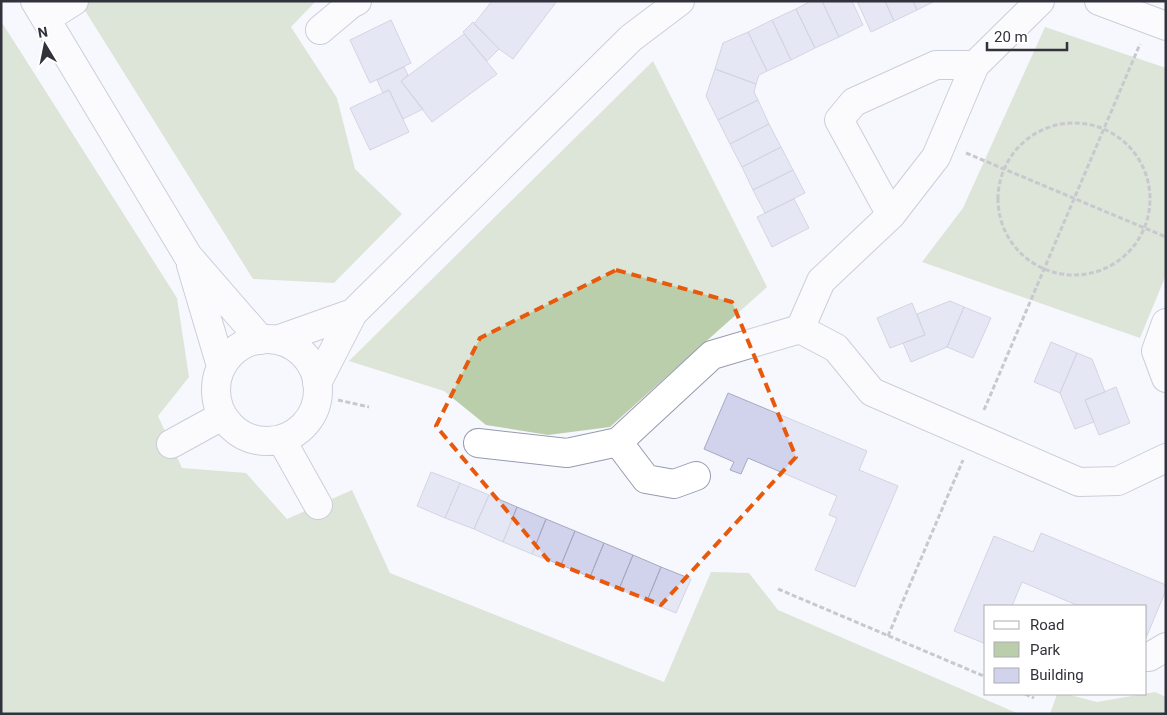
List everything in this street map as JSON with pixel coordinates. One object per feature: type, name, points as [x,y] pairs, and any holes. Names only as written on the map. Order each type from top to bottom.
[{"type":"street","points":[[74,1],[40,10],[188,256],[269,340],[292,346],[304,356],[314,370],[317,389],[316,404],[308,419],[296,432],[281,440],[264,441],[247,438],[233,428],[222,416],[216,400],[216,382],[222,366],[232,352],[246,344],[269,340],[353,313]]},
{"type":"street","points":[[320,30],[357,1]]},
{"type":"street","points":[[317,389],[353,313],[631,38],[680,1]]},
{"type":"street","points":[[800,328],[820,281],[891,216],[936,158],[974,65],[1040,1]]},
{"type":"street","points":[[1099,1],[1158,23]]},
{"type":"street","points":[[891,216],[839,120],[854,102],[936,65],[974,65]]},
{"type":"street","points":[[188,256],[222,366]]},
{"type":"street","points":[[1166,323],[1156,351],[1166,378]]},
{"type":"street","points":[[478,443],[567,453],[618,442],[712,355],[800,328],[836,348],[872,392],[1079,482],[1118,480],[1166,458]]},
{"type":"street","points":[[171,444],[222,416]]},
{"type":"street","points":[[281,440],[318,505]]},
{"type":"street","points":[[618,442],[646,479],[674,484],[696,476]]},
{"type":"street","points":[[1147,657],[1166,647]]},
{"type":"path","points":[[888,636],[1104,128],[1158,23]]},
{"type":"path","points":[[1075,122],[1104,128],[1129,145],[1145,170],[1151,199],[1145,228],[1128,254],[1103,270],[1073,275],[1044,269],[1019,252],[1003,227],[997,198],[1004,169],[1020,144],[1046,128],[1075,122]]},
{"type":"path","points":[[942,143],[1166,237]]},
{"type":"path","points":[[317,389],[369,407]]},
{"type":"path","points":[[778,589],[984,676]]},
{"type":"path","points":[[1027,695],[1034,698]]},
{"type":"highlighted area","points":[[616,270],[732,302],[796,457],[661,605],[548,560],[436,426],[480,338]]},
{"type":"green space","points":[[79,1],[316,1],[291,27],[337,98],[355,169],[402,214],[334,283],[253,279]]},
{"type":"green space","points":[[1,21],[177,298],[189,377],[158,416],[182,468],[246,473],[287,519],[352,490],[390,573],[664,682],[711,572],[749,573],[778,610],[1019,714],[1,714]]},
{"type":"green space","points":[[1045,27],[1166,68],[1166,275],[1140,338],[922,262],[963,208]]},
{"type":"green space","points":[[653,61],[767,287],[610,427],[548,435],[486,425],[444,391],[349,361]]},
{"type":"green space","points":[[1155,692],[1166,697],[1166,714],[1050,714],[1057,695],[1070,695],[1097,702],[1147,695],[1147,693]]},
{"type":"building","points":[[492,1],[557,1],[513,59],[499,49],[474,24]]},
{"type":"building","points":[[811,1],[822,1],[839,37],[815,48],[796,9]]},
{"type":"building","points":[[822,1],[852,1],[863,25],[839,37]]},
{"type":"building","points":[[857,1],[885,1],[894,21],[871,32]]},
{"type":"building","points":[[885,1],[913,1],[917,10],[894,21]]},
{"type":"building","points":[[913,1],[935,1],[917,10]]},
{"type":"building","points":[[796,9],[815,48],[791,60],[772,20]]},
{"type":"building","points":[[391,20],[411,63],[370,83],[350,40]]},
{"type":"building","points":[[772,20],[791,60],[767,71],[748,32]]},
{"type":"building","points":[[473,22],[499,49],[487,61],[463,32]]},
{"type":"building","points":[[748,32],[767,71],[759,75],[756,84],[715,69],[723,43]]},
{"type":"building","points":[[464,34],[497,74],[432,122],[401,81]]},
{"type":"building","points":[[404,67],[408,75],[401,81],[423,109],[403,119],[389,90],[383,93],[377,80]]},
{"type":"building","points":[[715,69],[756,84],[754,92],[758,100],[718,120],[706,96]]},
{"type":"building","points":[[389,90],[409,132],[370,150],[350,108]]},
{"type":"building","points":[[758,100],[769,124],[730,144],[718,120]]},
{"type":"building","points":[[769,124],[781,147],[742,167],[730,144]]},
{"type":"building","points":[[781,147],[793,170],[753,190],[742,167]]},
{"type":"building","points":[[793,170],[805,193],[765,213],[753,190]]},
{"type":"building","points":[[794,199],[809,228],[772,247],[757,217]]},
{"type":"building","points":[[950,301],[964,307],[947,347],[911,362],[903,343],[925,335],[917,314]]},
{"type":"building","points":[[912,303],[925,335],[890,348],[877,318]]},
{"type":"building","points":[[964,307],[991,318],[973,358],[947,347]]},
{"type":"building","points":[[1051,342],[1077,353],[1060,393],[1034,382]]},
{"type":"building","points":[[1077,353],[1092,359],[1105,392],[1085,400],[1094,422],[1075,429],[1060,393]]},
{"type":"building","points":[[1116,387],[1130,423],[1099,435],[1085,400]]},
{"type":"building","points":[[728,393],[867,451],[859,470],[898,486],[855,587],[815,570],[837,518],[829,515],[837,496],[748,458],[741,474],[730,470],[734,462],[704,449]]},
{"type":"building","points":[[431,472],[460,483],[445,518],[417,506]]},
{"type":"building","points":[[460,483],[489,495],[474,529],[445,518]]},
{"type":"building","points":[[489,495],[517,507],[503,542],[474,529]]},
{"type":"building","points":[[517,507],[546,519],[532,554],[503,542]]},
{"type":"building","points":[[546,519],[575,531],[561,565],[532,554]]},
{"type":"building","points":[[575,531],[604,543],[590,577],[561,565]]},
{"type":"building","points":[[1041,533],[1166,585],[1166,590],[1147,636],[1147,605],[1077,605],[1022,582],[1012,605],[984,605],[984,643],[954,631],[994,536],[1033,552]]},
{"type":"building","points":[[604,543],[633,555],[619,589],[590,577]]},
{"type":"building","points":[[633,555],[661,567],[647,601],[619,589]]},
{"type":"building","points":[[661,567],[691,579],[676,613],[647,601]]}]
